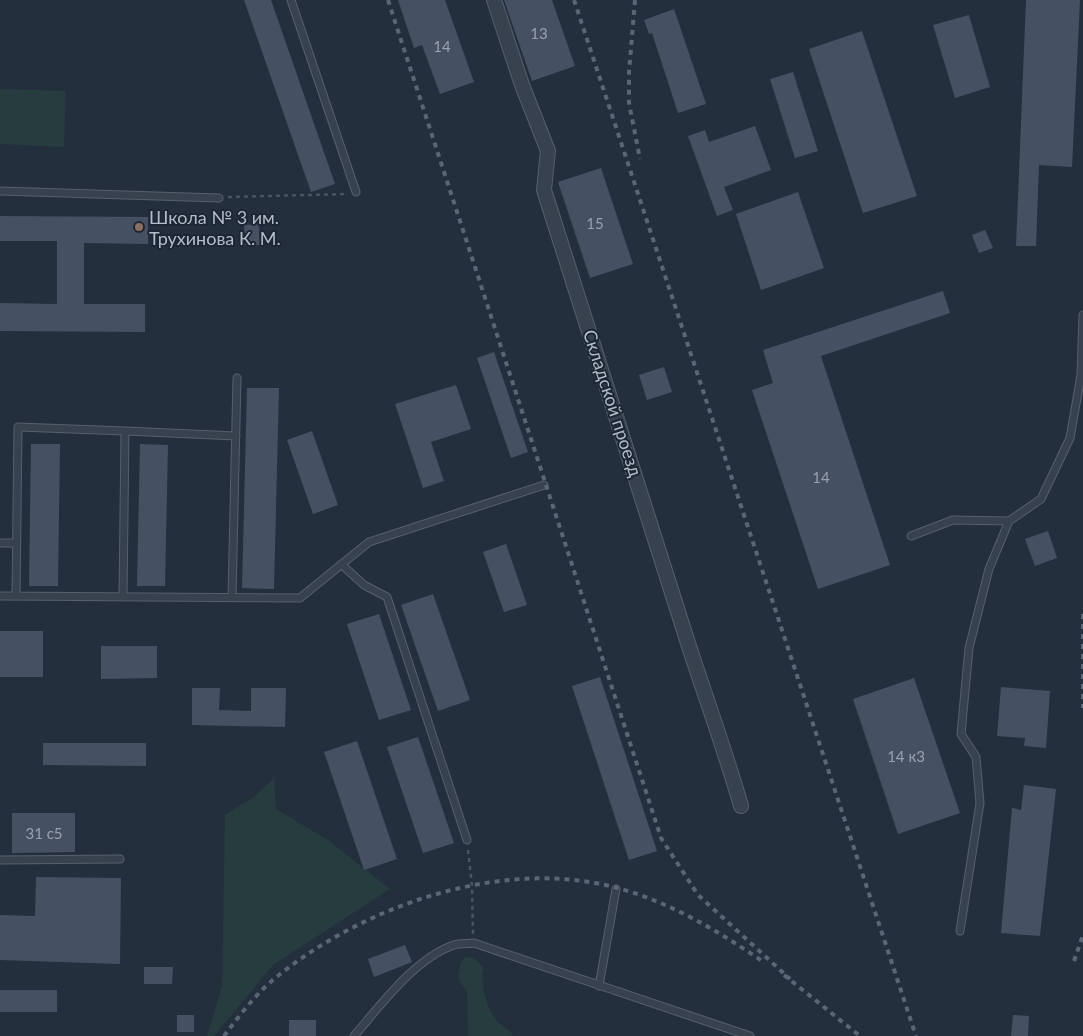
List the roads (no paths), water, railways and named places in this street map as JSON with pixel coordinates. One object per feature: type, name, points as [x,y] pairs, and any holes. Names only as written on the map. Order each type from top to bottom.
[{"type":"street","name":"Складской проезд","points":[[494,0],[522,85],[548,151],[544,190],[632,460],[741,806]]},
{"type":"lane","points":[[291,0],[356,192]]},
{"type":"lane","points":[[0,191],[219,198]]},
{"type":"lane","points":[[960,931],[980,804],[976,757],[960,734],[969,648],[989,569],[1009,521],[1041,499],[1070,438],[1080,375],[1083,315]]},
{"type":"lane","points":[[232,597],[237,378]]},
{"type":"lane","points":[[16,596],[18,427],[236,436]]},
{"type":"lane","points":[[123,597],[125,431]]},
{"type":"lane","points":[[0,596],[300,598],[369,542],[544,485]]},
{"type":"lane","points":[[911,536],[953,520],[1009,521]]},
{"type":"lane","points":[[0,543],[17,543]]},
{"type":"lane","points":[[341,564],[364,585],[386,597],[467,840]]},
{"type":"lane","points":[[0,860],[120,859]]},
{"type":"lane","points":[[598,986],[616,889]]},
{"type":"lane","points":[[354,1036],[398,988],[430,957],[455,945],[474,943],[750,1036]]},
{"type":"railway","points":[[388,0],[661,838],[698,895],[790,979]]},
{"type":"railway","points":[[574,0],[916,1036]]},
{"type":"railway","points":[[635,0],[629,72],[629,103],[640,159]]},
{"type":"railway","points":[[1083,614],[1083,708]]},
{"type":"railway","points":[[224,1036],[241,1013],[267,985],[307,954],[344,932],[383,913],[425,898],[467,886],[510,880],[553,879],[595,883],[641,895],[705,925],[765,963]]},
{"type":"railway","points":[[1074,961],[1083,935]]},
{"type":"railway","points":[[784,975],[860,1036]]},
{"type":"place","name":"Школа № 3 им. Трухинова К. М.","points":[[139,227]]}]
